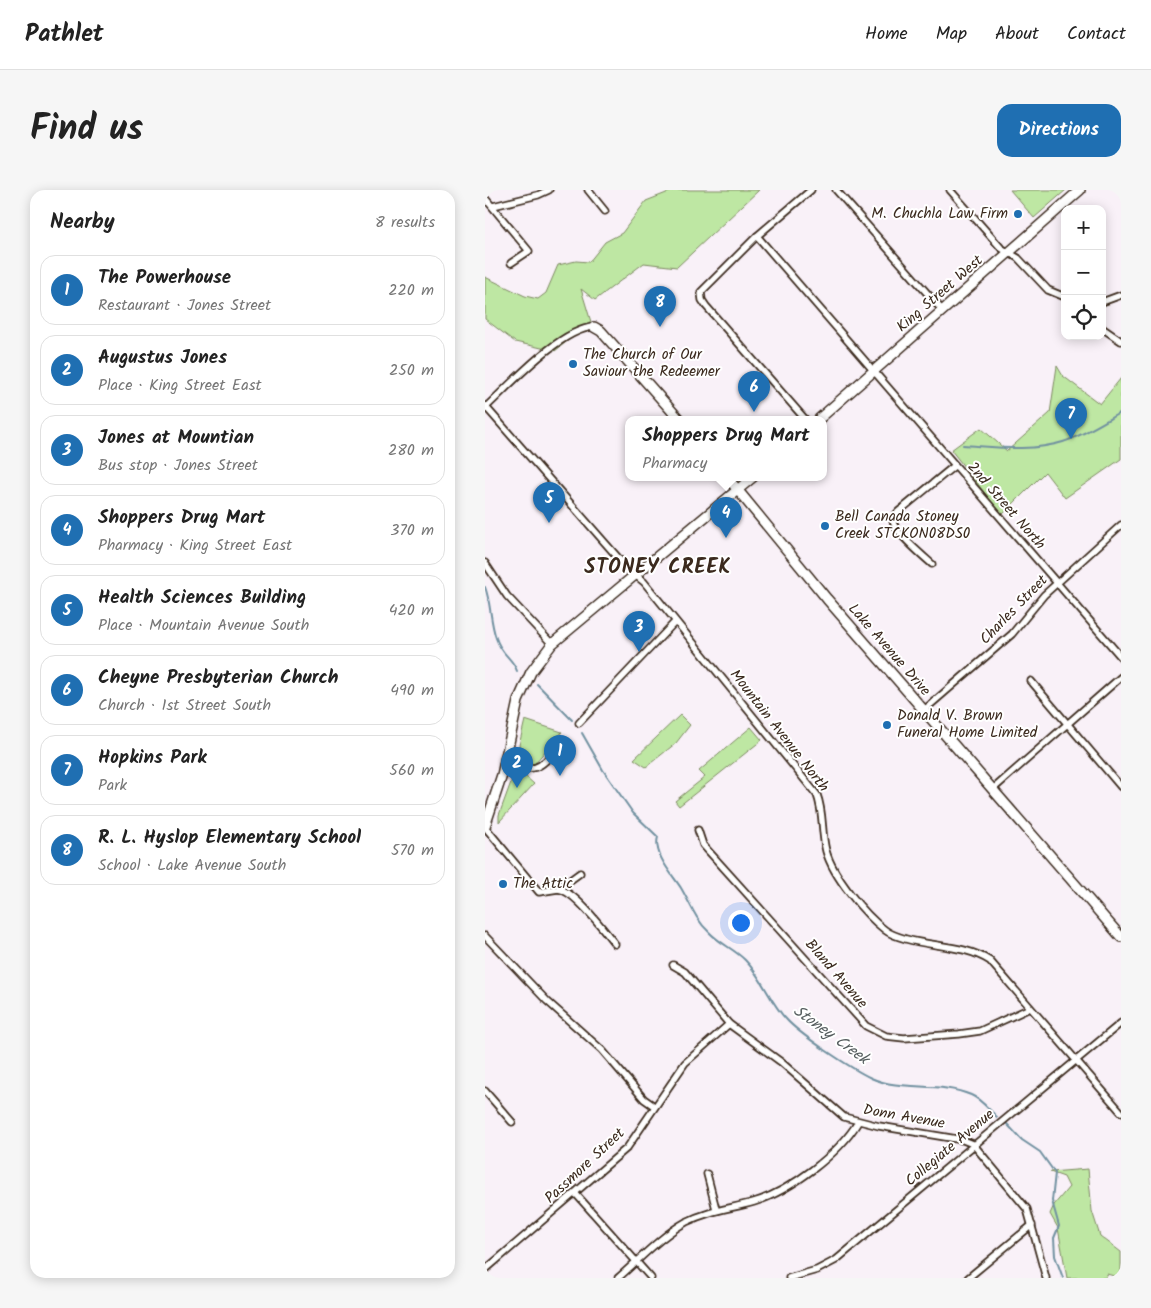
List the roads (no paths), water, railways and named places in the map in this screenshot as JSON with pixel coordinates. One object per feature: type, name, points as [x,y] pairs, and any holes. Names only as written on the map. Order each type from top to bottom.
[{"type":"main road","name":"King Street West","points":[[822,416],[1080,190]]},
{"type":"main road","points":[[593,327],[601,331],[676,416]]},
{"type":"main road","name":"Lake Avenue Drive","points":[[730,481],[827,599],[1121,938]]},
{"type":"main road","points":[[485,826],[505,762],[518,701],[531,672],[552,644],[749,481]]},
{"type":"street","points":[[493,206],[538,195],[549,190]]},
{"type":"street","points":[[588,190],[605,211]]},
{"type":"street","points":[[802,416],[702,300],[701,292],[757,236],[811,190]]},
{"type":"street","points":[[836,190],[942,310]]},
{"type":"street","points":[[950,190],[1001,248],[1018,258],[1048,290],[1061,295]]},
{"type":"street","points":[[485,198],[529,251],[511,262]]},
{"type":"street","name":"2nd Street North","points":[[757,236],[1121,657]]},
{"type":"street","points":[[1106,301],[1121,295]]},
{"type":"street","points":[[485,407],[556,344],[582,328],[593,327]]},
{"type":"street","points":[[1106,331],[1121,341]]},
{"type":"street","name":"Mountain Avenue North","points":[[485,407],[628,569],[637,575],[817,795],[821,806],[826,850],[831,864],[843,883],[876,923],[886,932],[907,939],[978,954],[990,961],[1121,1112]]},
{"type":"street","points":[[932,564],[898,531],[893,518],[954,466]]},
{"type":"street","name":"Charles Street","points":[[923,710],[1012,634],[1056,583],[1121,525]]},
{"type":"street","points":[[485,563],[507,596],[552,644]]},
{"type":"street","points":[[579,723],[675,622]]},
{"type":"street","points":[[991,790],[1121,677]]},
{"type":"street","points":[[1031,681],[1121,787]]},
{"type":"street","points":[[505,762],[526,770],[535,769],[561,744]]},
{"type":"street","points":[[485,826],[539,892],[558,889],[565,890],[591,913],[615,944]]},
{"type":"street","name":"Bland Avenue","points":[[698,830],[703,845],[766,913],[850,1010],[873,1029],[886,1036],[904,1038],[980,1031],[1030,1008]]},
{"type":"street","points":[[558,889],[579,873]]},
{"type":"street","points":[[485,936],[547,1002],[602,1050],[644,1099],[654,1106]]},
{"type":"street","name":"Donn Avenue","points":[[673,965],[685,972],[729,1024],[781,1062],[844,1117],[858,1122],[973,1144]]},
{"type":"street","name":"Collegiate Avenue","points":[[789,1278],[817,1270],[837,1260],[973,1144],[1121,1023]]},
{"type":"street","name":"Passmore Street","points":[[486,1268],[627,1148],[654,1106],[696,1052],[729,1024]]},
{"type":"street","points":[[485,1091],[513,1122]]},
{"type":"street","points":[[618,1278],[685,1223],[716,1209],[754,1202],[779,1192],[804,1176],[850,1136],[858,1122]]},
{"type":"street","points":[[973,1144],[1019,1197],[1027,1209],[1046,1278]]},
{"type":"street","points":[[707,1174],[716,1209]]},
{"type":"street","points":[[575,1193],[651,1278]]},
{"type":"street","points":[[967,1278],[1032,1225]]},
{"type":"waterway","points":[[963,445],[1013,448],[1051,445],[1078,436],[1121,412]]},
{"type":"waterway","name":"Stoney Creek","points":[[485,587],[498,644],[517,671]]},
{"type":"waterway","name":"Stoney Creek","points":[[537,684],[572,720]]},
{"type":"waterway","name":"Stoney Creek","points":[[582,733],[603,770],[633,813],[658,837],[658,850],[661,857],[700,922],[713,936],[745,960],[786,1019],[826,1051],[871,1078],[895,1085],[946,1088],[959,1091],[978,1099],[997,1117]]},
{"type":"waterway","name":"Stoney Creek","points":[[1007,1124],[1022,1140],[1040,1152],[1055,1173],[1052,1201],[1059,1226],[1054,1238],[1055,1256],[1063,1278]]},
{"type":"place","name":"M. Chuchla Law Firm","points":[[1018,214]]},
{"type":"place","name":"R. L. Hyslop Elementary School","points":[[660,327]]},
{"type":"place","name":"The Church of Our Saviour the Redeemer","points":[[573,364]]},
{"type":"place","name":"Cheyne Presbyterian Church","points":[[754,412]]},
{"type":"place","name":"Hopkins Park","points":[[1071,439]]},
{"type":"place","name":"Health Sciences Building","points":[[549,523]]},
{"type":"place","name":"Bell Canada Stoney Creek STCKON08DS0","points":[[825,526]]},
{"type":"place","name":"Shoppers Drug Mart","points":[[726,538]]},
{"type":"place","name":"Jones at Mountian","points":[[639,652]]},
{"type":"place","name":"Donald V. Brown Funeral Home Limited","points":[[887,725]]},
{"type":"place","name":"The Powerhouse","points":[[560,776]]},
{"type":"place","name":"Augustus Jones","points":[[517,788]]},
{"type":"place","name":"The Attic","points":[[503,884]]},
{"type":"district","name":"STONEY CREEK","points":[[658,568]]}]
